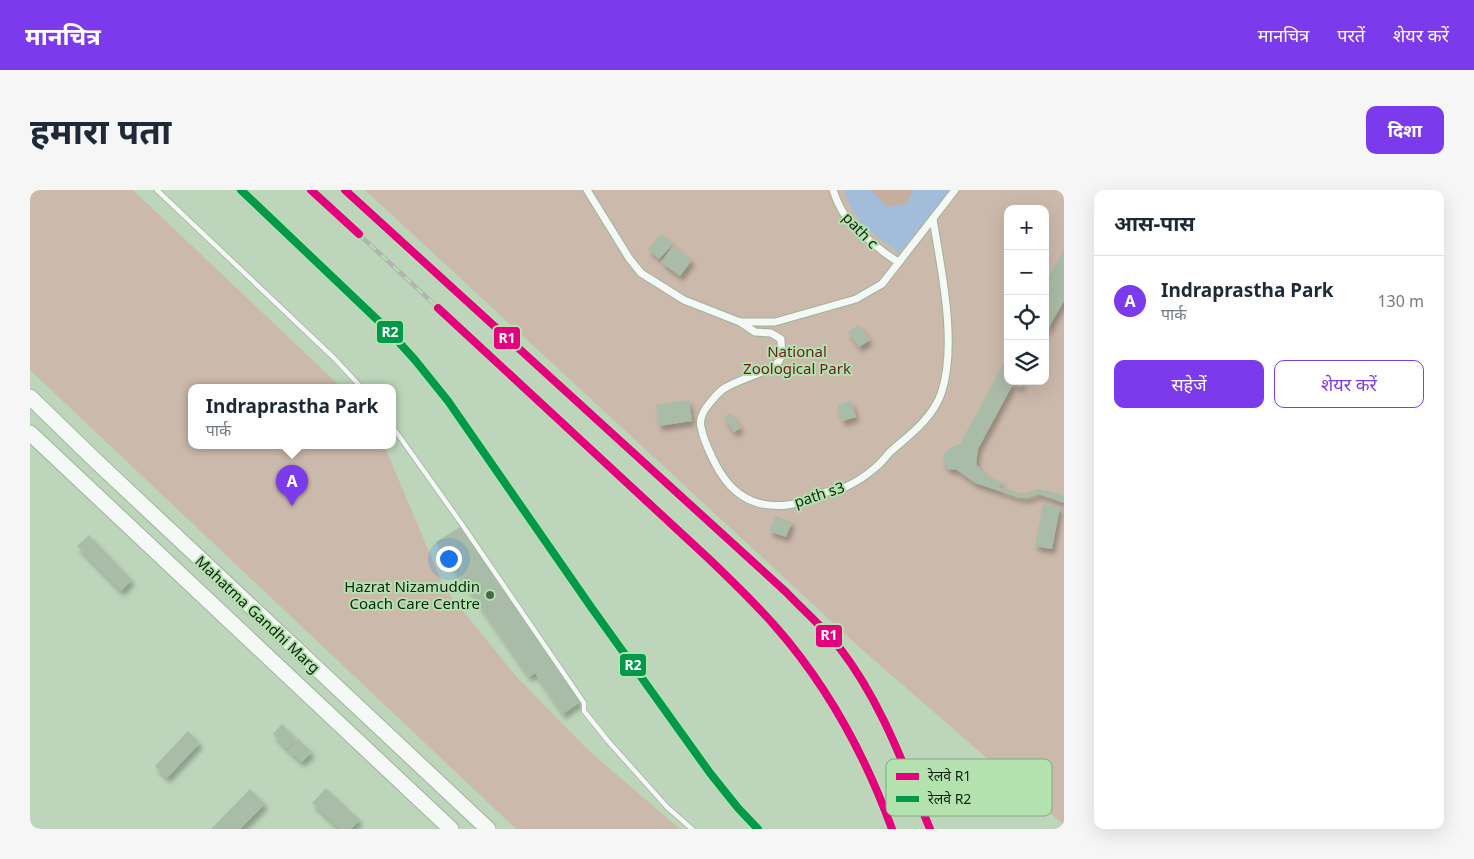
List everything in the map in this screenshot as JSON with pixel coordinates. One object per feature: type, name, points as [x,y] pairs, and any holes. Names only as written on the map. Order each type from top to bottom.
[{"type":"highway","name":"Mahatma Gandhi Marg","points":[[30,397],[104,469],[488,829]]},
{"type":"highway","name":"Mahatma Gandhi Marg","points":[[30,433],[451,829]]},
{"type":"street","points":[[587,190],[629,258],[641,273],[684,300],[740,322],[775,322],[856,300],[882,284],[955,190]]},
{"type":"street","name":"path c","points":[[833,190],[842,212],[853,227],[879,249],[899,262]]},
{"type":"street","name":"path s3","points":[[740,322],[755,332],[771,333],[781,339],[782,349],[779,361],[772,368],[724,388],[702,412],[700,426],[720,474],[740,496],[764,505],[787,505],[804,501],[823,493],[840,489],[860,479],[876,467],[925,419],[934,408],[946,377],[947,318],[933,218]]},
{"type":"lane","points":[[157,190],[334,358],[358,384]]},
{"type":"lane","points":[[396,432],[584,703],[584,711],[667,807],[692,829]]},
{"type":"green space","points":[[30,190],[133,190],[338,384],[188,384],[188,449],[386,449],[445,589],[515,675],[588,750],[680,829],[516,829],[30,370]]},
{"type":"green space","name":"National Zoological Park","points":[[365,190],[1064,190],[1064,825],[1052,815],[1052,759],[988,759],[859,647]]},
{"type":"shaded area","points":[[870,190],[912,190],[913,192],[906,204],[888,207]]},
{"type":"water","points":[[844,190],[870,190],[888,207],[906,204],[913,192],[912,190],[950,190],[899,253],[873,233],[859,219],[853,211]]},
{"type":"building","points":[[661,234],[673,244],[659,259],[648,249]]},
{"type":"building","points":[[673,246],[692,260],[680,276],[661,262]]},
{"type":"building","points":[[1064,249],[1064,301],[1049,327],[1049,295],[1049,277]]},
{"type":"building","points":[[859,325],[870,340],[859,347],[848,332]]},
{"type":"building","points":[[1004,362],[1004,385],[1012,385],[978,449],[976,464],[984,474],[1002,483],[999,487],[1019,493],[1027,493],[1038,489],[1060,494],[1064,496],[1064,503],[1039,494],[1026,498],[1017,497],[975,483],[957,470],[948,469],[944,463],[944,454],[950,448],[960,444]]},
{"type":"building","points":[[689,400],[692,421],[659,426],[656,405]]},
{"type":"building","points":[[851,401],[856,417],[842,421],[837,405]]},
{"type":"building","points":[[730,413],[741,428],[734,432],[724,417]]},
{"type":"building","points":[[1043,504],[1060,507],[1052,549],[1035,546]]},
{"type":"building","points":[[776,516],[792,522],[786,537],[769,531]]},
{"type":"building","name":"Hazrat Nizamuddin Coach Care Centre","points":[[460,527],[580,702],[563,714],[535,673],[529,677],[436,542]]},
{"type":"building","points":[[89,535],[132,580],[121,591],[77,546]]},
{"type":"building","points":[[282,724],[297,739],[287,749],[273,734]]},
{"type":"building","points":[[188,731],[200,743],[167,778],[155,766]]},
{"type":"building","points":[[298,739],[312,752],[302,762],[288,750]]},
{"type":"building","points":[[326,788],[360,820],[351,829],[340,829],[312,803]]},
{"type":"building","points":[[250,789],[265,804],[240,829],[211,829]]},
{"type":"railway","points":[[241,190],[387,329],[415,360],[448,401],[591,607],[710,773],[738,808],[758,829]]},
{"type":"railway","points":[[311,190],[708,558],[767,617],[794,649],[828,697],[870,774],[886,814]]},
{"type":"railway","points":[[887,816],[892,829]]},
{"type":"rail line","name":"R2","points":[[241,190],[387,329],[415,360],[448,401],[591,607],[710,773],[738,808],[758,829]]},
{"type":"rail line","name":"R1","points":[[311,190],[359,234]]},
{"type":"rail line","name":"R1","points":[[345,190],[786,592],[826,632],[839,647],[867,689],[901,759]]},
{"type":"rail line","name":"R1","points":[[438,308],[708,558],[775,626],[811,672],[843,722],[870,774],[886,814]]},
{"type":"rail line","name":"R1","points":[[887,816],[892,829]]},
{"type":"rail line","name":"R1","points":[[925,816],[930,829]]},
{"type":"place","name":"Indraprastha Park","points":[[292,506]]},
{"type":"place","name":"Hazrat Nizamuddin Coach Care Centre","points":[[490,595]]}]
